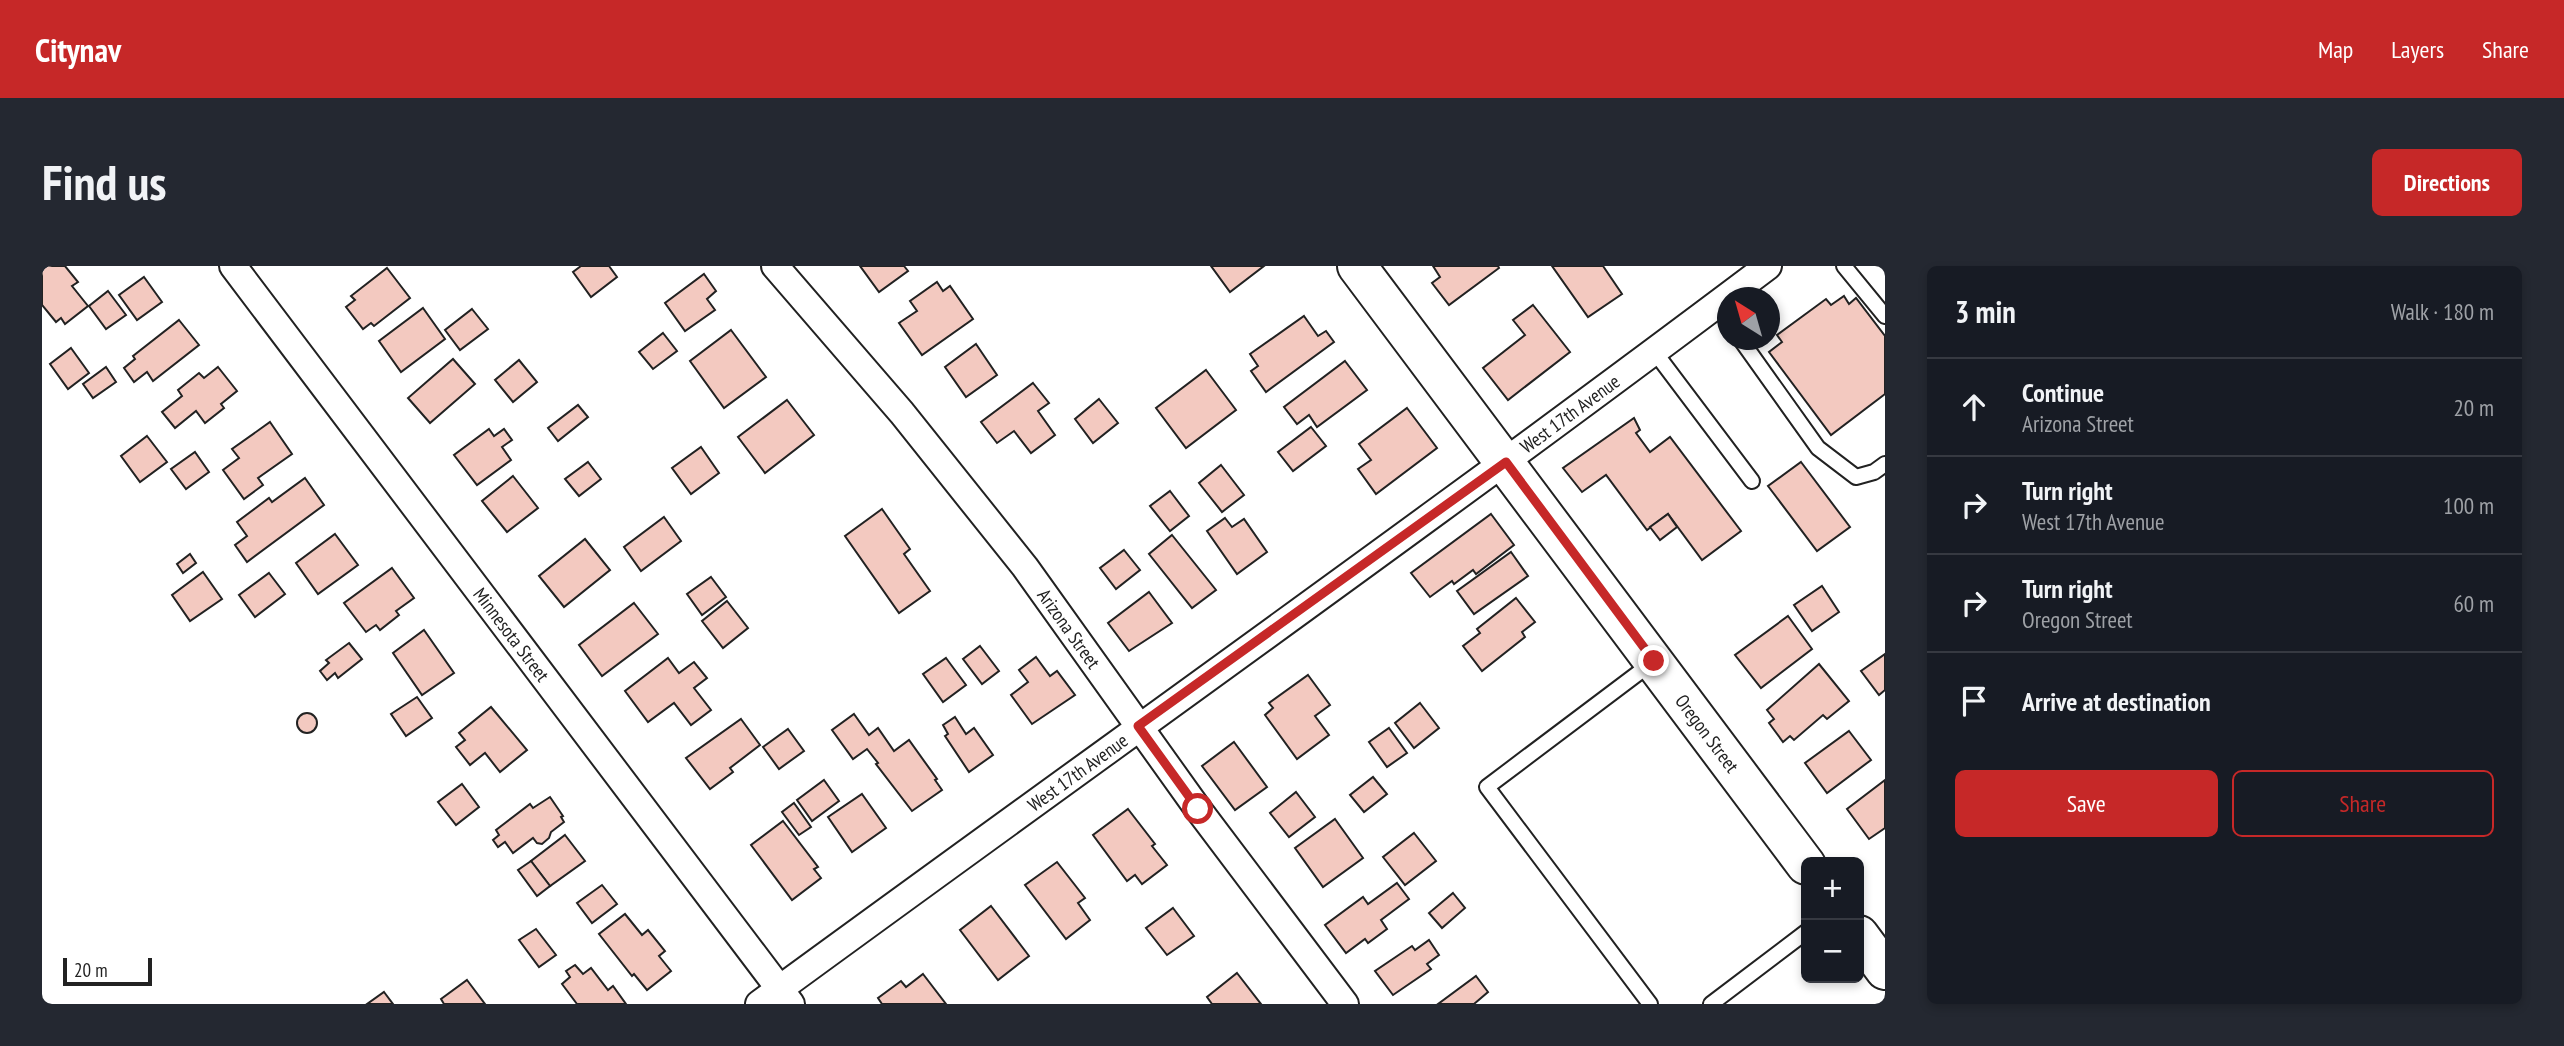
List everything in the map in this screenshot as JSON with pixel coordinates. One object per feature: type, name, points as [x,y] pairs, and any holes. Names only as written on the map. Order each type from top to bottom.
[{"type":"main road","name":"Oregon Street","points":[[1357,266],[1801,858]]},
{"type":"main road","points":[[1864,942],[1885,971]]},
{"type":"street","name":"Minnesota Street","points":[[233,266],[776,999]]},
{"type":"street","name":"Arizona Street","points":[[775,266],[902,413],[1017,557],[1138,726],[1345,1004]]},
{"type":"street","name":"West 17th Avenue","points":[[1747,287],[1768,266]]},
{"type":"street","name":"West 17th Avenue","points":[[776,999],[1138,726],[1506,462],[1654,351],[1717,316]]},
{"type":"lane","points":[[1844,266],[1885,316]]},
{"type":"lane","points":[[1748,350],[1818,448],[1856,477],[1874,472],[1885,464]]},
{"type":"lane","points":[[1654,351],[1752,481]]},
{"type":"lane","points":[[1650,1004],[1487,787],[1654,661]]},
{"type":"lane","points":[[1711,1004],[1801,936]]},
{"type":"building","points":[[42,266],[65,266],[78,282],[72,286],[88,306],[65,324],[61,318],[56,322],[42,305]]},
{"type":"building","points":[[581,266],[609,266],[617,277],[591,297],[573,272]]},
{"type":"building","points":[[860,266],[904,266],[908,271],[879,292]]},
{"type":"building","points":[[1211,266],[1264,266],[1230,292]]},
{"type":"building","points":[[1433,266],[1499,268],[1449,305],[1432,283],[1440,277]]},
{"type":"building","points":[[1552,266],[1603,266],[1622,294],[1588,317]]},
{"type":"building","points":[[387,268],[410,298],[374,326],[371,323],[363,329],[346,307],[355,300],[351,296]]},
{"type":"building","points":[[704,274],[716,291],[707,299],[715,310],[685,331],[665,303]]},
{"type":"building","points":[[144,277],[162,302],[137,320],[119,295]]},
{"type":"building","points":[[937,282],[943,291],[950,286],[973,319],[922,355],[899,323],[917,311],[910,301]]},
{"type":"building","points":[[108,291],[126,315],[106,329],[89,306]]},
{"type":"building","points":[[1844,296],[1849,304],[1856,298],[1885,336],[1885,394],[1831,435],[1769,352],[1780,350],[1780,333],[1826,299],[1831,305]]},
{"type":"building","points":[[1533,305],[1570,352],[1508,400],[1483,368],[1525,335],[1513,320]]},
{"type":"building","points":[[423,308],[445,339],[401,372],[379,341]]},
{"type":"building","points":[[472,309],[488,329],[460,350],[445,330]]},
{"type":"building","points":[[1304,316],[1318,336],[1326,331],[1334,342],[1266,392],[1251,371],[1258,366],[1250,354]]},
{"type":"building","points":[[179,320],[199,345],[153,381],[147,372],[134,382],[124,368],[135,359],[133,356]]},
{"type":"building","points":[[731,330],[766,377],[724,408],[690,361]]},
{"type":"building","points":[[663,333],[677,351],[653,369],[639,352]]},
{"type":"building","points":[[976,344],[997,375],[966,397],[945,367]]},
{"type":"building","points":[[71,348],[89,373],[68,389],[50,364]]},
{"type":"building","points":[[453,359],[475,384],[430,423],[408,398]]},
{"type":"building","points":[[519,360],[537,382],[513,402],[495,380]]},
{"type":"building","points":[[1345,361],[1367,390],[1317,427],[1309,415],[1297,424],[1284,407]]},
{"type":"building","points":[[106,367],[116,382],[93,398],[83,384]]},
{"type":"building","points":[[218,367],[237,391],[221,404],[224,408],[205,423],[196,411],[175,428],[162,412],[182,396],[178,390],[199,373],[204,378]]},
{"type":"building","points":[[1206,370],[1236,410],[1186,448],[1156,408]]},
{"type":"building","points":[[1033,383],[1049,403],[1038,411],[1055,435],[1031,453],[1014,431],[997,443],[981,422]]},
{"type":"building","points":[[1099,399],[1118,423],[1093,443],[1075,419]]},
{"type":"building","points":[[787,400],[814,435],[765,473],[738,437]]},
{"type":"building","points":[[578,405],[588,417],[558,441],[548,428]]},
{"type":"building","points":[[1407,408],[1437,448],[1376,494],[1358,469],[1371,460],[1359,444]]},
{"type":"building","points":[[1634,418],[1640,430],[1636,433],[1650,452],[1670,437],[1741,531],[1702,560],[1668,514],[1647,530],[1606,475],[1582,492],[1563,468]]},
{"type":"building","points":[[270,422],[292,454],[258,478],[263,485],[244,499],[223,470],[239,458],[232,449]]},
{"type":"building","points":[[1311,427],[1326,446],[1293,471],[1278,452]]},
{"type":"building","points":[[489,429],[494,436],[504,429],[512,440],[502,447],[511,460],[477,485],[454,455]]},
{"type":"building","points":[[147,436],[167,462],[140,482],[121,456]]},
{"type":"building","points":[[701,447],[719,473],[691,494],[672,468]]},
{"type":"building","points":[[195,452],[209,472],[186,489],[171,469]]},
{"type":"building","points":[[588,462],[601,479],[579,496],[565,479]]},
{"type":"building","points":[[1801,462],[1850,527],[1817,551],[1768,486]]},
{"type":"building","points":[[1221,465],[1244,495],[1222,512],[1199,483]]},
{"type":"building","points":[[513,476],[538,508],[507,532],[482,501]]},
{"type":"building","points":[[305,478],[324,505],[247,562],[235,545],[247,536],[237,522],[269,498],[272,502]]},
{"type":"building","points":[[1170,491],[1189,516],[1170,531],[1150,506]]},
{"type":"building","points":[[882,509],[910,549],[904,554],[930,591],[899,613],[845,536]]},
{"type":"building","points":[[1491,514],[1514,545],[1476,574],[1473,570],[1430,597],[1411,573]]},
{"type":"building","points":[[1668,514],[1677,527],[1660,540],[1650,527]]},
{"type":"building","points":[[664,517],[681,541],[641,571],[624,547]]},
{"type":"building","points":[[1225,518],[1232,527],[1244,519],[1267,552],[1237,574],[1207,531]]},
{"type":"building","points":[[335,534],[358,565],[318,594],[296,563]]},
{"type":"building","points":[[1172,535],[1216,590],[1192,608],[1149,554]]},
{"type":"building","points":[[585,539],[610,570],[564,607],[539,576]]},
{"type":"building","points":[[1124,550],[1140,570],[1116,589],[1100,568]]},
{"type":"building","points":[[1511,552],[1528,576],[1474,614],[1457,591]]},
{"type":"building","points":[[190,554],[196,563],[183,573],[177,564]]},
{"type":"building","points":[[392,568],[414,598],[396,611],[399,615],[380,630],[376,625],[366,632],[344,603]]},
{"type":"building","points":[[203,572],[222,599],[190,621],[172,595]]},
{"type":"building","points":[[269,573],[285,594],[255,617],[239,595]]},
{"type":"building","points":[[711,577],[726,597],[702,615],[687,594]]},
{"type":"building","points":[[1822,586],[1839,612],[1812,631],[1794,605]]},
{"type":"building","points":[[1149,592],[1172,623],[1129,651],[1108,623]]},
{"type":"building","points":[[1516,598],[1535,622],[1522,632],[1525,637],[1482,671],[1463,646],[1480,633],[1477,629]]},
{"type":"building","points":[[727,601],[748,628],[723,648],[702,621]]},
{"type":"building","points":[[634,603],[658,634],[602,676],[579,645]]},
{"type":"building","points":[[1788,616],[1812,649],[1761,688],[1735,655]]},
{"type":"building","points":[[424,630],[454,673],[422,695],[393,653]]},
{"type":"building","points":[[349,643],[362,659],[338,678],[335,673],[327,680],[320,671],[329,663],[326,660]]},
{"type":"building","points":[[980,646],[999,671],[982,684],[963,659]]},
{"type":"building","points":[[1885,654],[1885,690],[1879,695],[1861,671]]},
{"type":"building","points":[[1036,657],[1050,676],[1057,671],[1075,695],[1032,724],[1011,695],[1028,682],[1019,670]]},
{"type":"building","points":[[668,658],[679,673],[694,662],[707,678],[694,688],[711,710],[691,725],[674,703],[648,722],[625,691]]},
{"type":"building","points":[[946,658],[966,685],[943,702],[923,674]]},
{"type":"building","points":[[1819,664],[1849,701],[1827,719],[1823,715],[1794,740],[1790,736],[1783,742],[1769,723],[1774,719],[1767,710]]},
{"type":"building","points":[[1308,675],[1330,705],[1315,716],[1329,735],[1297,759],[1265,715],[1273,708],[1269,703]]},
{"type":"building","points":[[417,697],[432,718],[406,736],[391,714]]},
{"type":"building","points":[[1420,703],[1439,728],[1414,748],[1395,723]]},
{"type":"building","points":[[491,707],[527,750],[500,772],[485,753],[470,765],[456,747],[465,740],[459,733]]},
{"type":"building","points":[[303,713],[311,713],[317,723],[311,733],[303,733],[297,727],[297,719]]},
{"type":"building","points":[[854,714],[869,735],[878,728],[894,751],[909,740],[942,790],[912,811],[867,749],[853,759],[832,730]]},
{"type":"building","points":[[955,717],[966,734],[974,728],[993,755],[969,772],[945,736],[948,734],[943,725]]},
{"type":"building","points":[[741,719],[760,745],[730,768],[733,772],[710,789],[686,758]]},
{"type":"building","points":[[1389,728],[1407,753],[1387,767],[1369,742]]},
{"type":"building","points":[[788,729],[804,751],[779,769],[763,747]]},
{"type":"building","points":[[1849,731],[1871,760],[1827,793],[1805,763]]},
{"type":"building","points":[[1234,742],[1267,787],[1235,810],[1202,766]]},
{"type":"building","points":[[1373,777],[1387,794],[1364,812],[1350,795]]},
{"type":"building","points":[[824,780],[839,801],[812,821],[797,800]]},
{"type":"building","points":[[1885,780],[1885,828],[1869,839],[1847,809]]},
{"type":"building","points":[[462,784],[479,807],[456,825],[438,802]]},
{"type":"building","points":[[1296,792],[1315,817],[1289,837],[1270,813]]},
{"type":"building","points":[[862,794],[886,828],[852,852],[828,817]]},
{"type":"building","points":[[550,797],[564,822],[551,832],[549,838],[542,844],[533,838],[513,853],[505,842],[498,847],[493,840],[499,835],[496,830],[530,804],[533,808]]},
{"type":"building","points":[[794,803],[811,827],[799,835],[782,812]]},
{"type":"building","points":[[1128,809],[1155,844],[1152,846],[1167,865],[1142,884],[1135,875],[1127,881],[1093,835]]},
{"type":"building","points":[[1335,819],[1363,858],[1323,887],[1295,848]]},
{"type":"building","points":[[783,821],[818,867],[814,869],[821,878],[792,900],[751,845]]},
{"type":"building","points":[[1414,833],[1436,861],[1405,885],[1383,857]]},
{"type":"building","points":[[565,835],[585,861],[550,886],[531,861]]},
{"type":"building","points":[[531,861],[550,886],[537,896],[518,870]]},
{"type":"building","points":[[1057,862],[1085,898],[1078,903],[1090,920],[1066,939],[1025,885]]},
{"type":"building","points":[[1397,883],[1409,899],[1381,920],[1387,929],[1368,943],[1365,939],[1346,953],[1325,925],[1363,897],[1368,904]]},
{"type":"building","points":[[602,885],[617,904],[592,923],[577,903]]},
{"type":"building","points":[[1453,893],[1465,908],[1442,928],[1429,913]]},
{"type":"building","points":[[991,906],[1029,956],[998,980],[960,930]]},
{"type":"building","points":[[1173,908],[1194,936],[1167,955],[1146,928]]},
{"type":"building","points":[[625,914],[642,935],[648,930],[665,951],[659,956],[671,971],[647,990],[634,974],[632,976],[599,934]]},
{"type":"building","points":[[536,929],[556,955],[539,967],[519,940]]},
{"type":"building","points":[[1429,940],[1439,955],[1427,964],[1431,969],[1393,995],[1375,971],[1412,946],[1415,950]]},
{"type":"building","points":[[575,965],[583,974],[591,968],[608,990],[613,986],[626,1004],[577,1004],[562,984],[570,977],[566,971]]},
{"type":"building","points":[[1237,973],[1261,1004],[1212,1004],[1207,997]]},
{"type":"building","points":[[923,974],[946,1004],[882,1004],[878,998],[901,981],[906,987]]},
{"type":"building","points":[[1476,976],[1488,992],[1474,1004],[1438,1004]]},
{"type":"building","points":[[467,980],[485,1004],[444,1004],[441,999]]},
{"type":"building","points":[[384,992],[393,1004],[367,1004]]},
{"type":"route","points":[[1198,809],[1138,726],[1506,462],[1654,661]]}]
